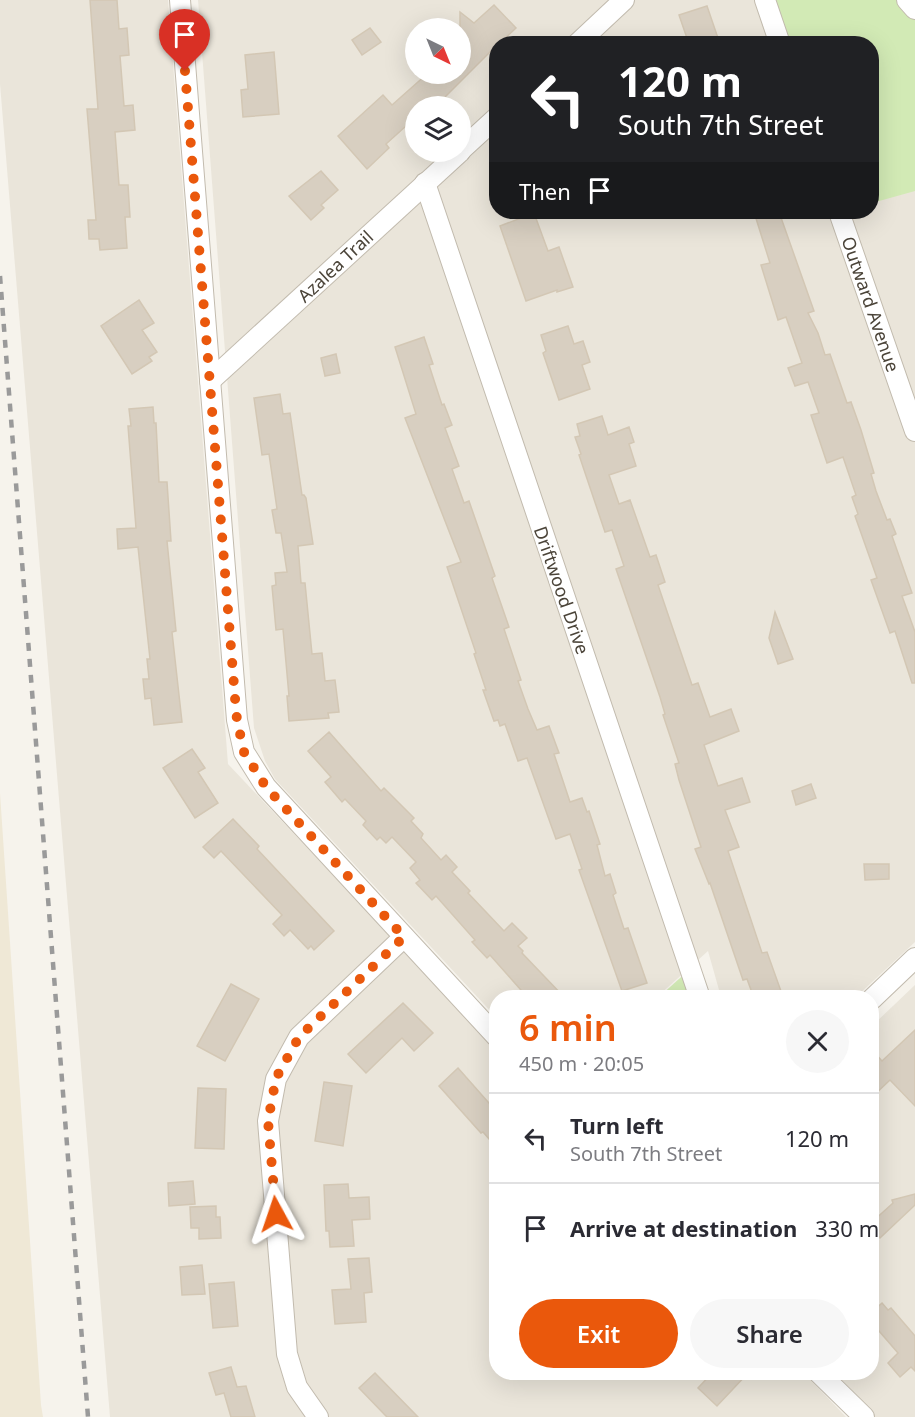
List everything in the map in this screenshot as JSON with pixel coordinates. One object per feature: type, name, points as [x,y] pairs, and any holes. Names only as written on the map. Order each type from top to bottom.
[{"type":"street","points":[[180,0],[237,720],[244,752],[266,787],[489,1028]]},
{"type":"street","points":[[586,36],[624,0]]},
{"type":"street","points":[[765,0],[777,36]]},
{"type":"street","points":[[907,0],[915,9]]},
{"type":"street","name":"Azalea Trail","points":[[471,141],[489,124]]},
{"type":"street","name":"Azalea Trail","points":[[210,381],[448,162]]},
{"type":"street","name":"Driftwood Drive","points":[[425,183],[697,990]]},
{"type":"street","name":"Outward Avenue","points":[[840,219],[915,431]]},
{"type":"street","points":[[318,1417],[297,1387],[287,1354],[268,1121],[276,1078],[299,1037],[404,937]]},
{"type":"street","points":[[879,992],[915,958]]},
{"type":"street","points":[[826,1380],[864,1417]]},
{"type":"shaded area","points":[[0,0],[168,0],[228,764],[489,1041],[489,1380],[811,1380],[846,1417],[110,1417],[0,84]]},
{"type":"shaded area","points":[[198,0],[915,0],[915,942],[864,990],[719,990],[708,951],[665,990],[489,990],[489,1009],[275,779],[265,761],[254,728]]},
{"type":"shaded area","points":[[0,793],[41,1405],[43,1417],[0,1417]]},
{"type":"shaded area","points":[[915,985],[915,1417],[873,1417],[838,1380],[879,1380],[879,1019]]},
{"type":"green space","points":[[765,0],[907,0],[915,9],[915,191],[879,201],[879,36],[778,36]]},
{"type":"green space","points":[[690,969],[698,990],[667,990]]},
{"type":"building","points":[[90,0],[117,0],[119,29],[127,28],[129,55],[120,56],[124,106],[133,105],[135,130],[115,132],[119,185],[128,185],[130,217],[125,217],[127,248],[100,250],[99,239],[89,239],[88,220],[96,220],[87,109],[98,109]]},
{"type":"building","points":[[494,5],[516,28],[508,36],[489,36],[489,53],[471,71],[471,21],[474,23]]},
{"type":"building","points":[[707,6],[717,36],[686,36],[679,15]]},
{"type":"building","points":[[460,12],[468,18],[460,18]]},
{"type":"building","points":[[370,28],[381,42],[362,55],[352,40]]},
{"type":"building","points":[[274,52],[279,114],[243,117],[241,90],[248,89],[245,55]]},
{"type":"building","points":[[416,84],[458,84],[446,96],[405,96],[405,127],[386,144],[389,148],[367,169],[338,136],[383,95],[392,105]]},
{"type":"building","points":[[321,171],[338,190],[321,205],[324,208],[311,220],[289,196]]},
{"type":"building","points":[[518,219],[536,219],[548,251],[559,247],[573,287],[526,301],[500,226]]},
{"type":"building","points":[[756,219],[781,219],[814,311],[808,313],[825,355],[830,354],[847,403],[851,402],[861,430],[874,473],[871,474],[876,491],[887,520],[890,519],[896,534],[892,536],[912,593],[902,596],[915,632],[915,683],[912,683],[895,631],[890,633],[871,580],[877,578],[855,516],[858,514],[852,497],[856,495],[843,457],[827,463],[811,415],[819,413],[808,382],[795,386],[788,368],[802,363],[786,317],[778,320],[761,265],[770,263]]},
{"type":"building","points":[[139,300],[154,323],[142,330],[157,352],[149,357],[152,361],[132,374],[101,326]]},
{"type":"building","points":[[568,326],[574,344],[583,341],[590,362],[582,365],[590,389],[559,400],[543,353],[546,351],[541,335]]},
{"type":"building","points":[[424,337],[433,364],[429,365],[442,405],[444,404],[452,425],[445,428],[459,466],[452,469],[464,503],[469,501],[495,576],[492,578],[509,627],[504,629],[521,680],[518,681],[537,730],[549,726],[559,753],[554,754],[570,802],[582,798],[587,812],[589,811],[600,844],[597,845],[605,876],[610,874],[616,893],[613,895],[624,929],[628,928],[647,983],[622,990],[579,870],[582,869],[570,834],[556,839],[527,758],[518,761],[505,724],[500,726],[498,720],[494,721],[483,690],[486,690],[474,654],[476,653],[447,567],[461,562],[405,418],[416,414],[395,347]]},
{"type":"building","points":[[336,354],[340,373],[325,376],[321,358]]},
{"type":"building","points":[[280,394],[283,414],[290,413],[302,495],[306,498],[313,544],[298,546],[301,583],[305,583],[312,654],[322,653],[325,681],[335,680],[339,712],[328,713],[329,718],[289,721],[283,629],[276,630],[272,586],[276,585],[275,573],[287,572],[281,533],[276,533],[272,510],[277,509],[269,454],[262,455],[254,398]]},
{"type":"building","points":[[153,407],[159,482],[167,482],[171,541],[167,541],[176,631],[172,632],[182,722],[154,725],[151,698],[145,699],[143,679],[149,679],[147,659],[150,659],[138,547],[118,549],[117,529],[136,528],[128,426],[131,426],[129,409]]},
{"type":"building","points":[[602,416],[608,435],[629,427],[634,442],[629,444],[636,466],[609,475],[619,504],[630,500],[650,557],[656,555],[665,582],[658,585],[692,685],[698,683],[710,717],[731,709],[739,731],[704,745],[718,786],[742,778],[750,802],[725,810],[739,847],[728,851],[762,953],[767,952],[781,990],[751,990],[747,979],[743,980],[710,883],[695,849],[701,847],[679,780],[675,764],[679,763],[663,715],[665,714],[660,697],[616,569],[624,566],[612,530],[605,532],[579,455],[581,454],[575,437],[580,436],[577,424]]},
{"type":"building","points":[[775,612],[793,659],[778,664],[769,638]]},
{"type":"building","points":[[329,732],[381,791],[384,788],[414,818],[411,821],[423,834],[421,838],[441,860],[446,855],[457,867],[452,872],[470,891],[468,893],[504,931],[512,923],[527,938],[518,946],[523,951],[522,953],[557,990],[521,990],[490,955],[487,958],[472,942],[475,940],[436,896],[432,900],[416,883],[420,880],[410,868],[416,862],[392,837],[386,843],[380,837],[377,840],[363,825],[366,821],[345,799],[342,802],[325,782],[331,777],[308,751]]},
{"type":"building","points":[[192,749],[205,768],[198,772],[218,803],[195,818],[163,768]]},
{"type":"building","points":[[811,784],[816,798],[796,805],[792,791]]},
{"type":"building","points":[[233,819],[259,846],[257,849],[334,931],[314,950],[311,946],[308,949],[290,930],[284,936],[273,924],[282,915],[221,851],[214,858],[203,847]]},
{"type":"building","points":[[864,864],[889,864],[889,879],[865,880]]},
{"type":"building","points":[[231,984],[259,999],[225,1061],[197,1046]]},
{"type":"building","points":[[403,1003],[433,1033],[414,1051],[402,1038],[366,1073],[348,1054]]},
{"type":"building","points":[[915,1030],[915,1106],[890,1080],[879,1090],[879,1058],[882,1061]]},
{"type":"building","points":[[458,1068],[489,1103],[489,1139],[483,1132],[481,1133],[439,1086]]},
{"type":"building","points":[[324,1082],[352,1086],[343,1146],[315,1141]]},
{"type":"building","points":[[198,1088],[226,1089],[224,1149],[195,1148]]},
{"type":"building","points":[[193,1181],[195,1204],[169,1206],[168,1183]]},
{"type":"building","points":[[348,1184],[349,1198],[369,1197],[370,1219],[352,1220],[354,1246],[330,1247],[329,1231],[326,1231],[324,1185]]},
{"type":"building","points":[[915,1194],[915,1205],[880,1238],[879,1216],[893,1203],[892,1200]]},
{"type":"building","points":[[216,1206],[216,1217],[220,1217],[221,1238],[199,1239],[199,1228],[191,1228],[190,1207]]},
{"type":"building","points":[[369,1258],[372,1292],[364,1293],[366,1322],[335,1324],[332,1290],[351,1289],[348,1259]]},
{"type":"building","points":[[202,1265],[205,1294],[182,1295],[180,1267]]},
{"type":"building","points":[[234,1282],[238,1326],[213,1328],[209,1284]]},
{"type":"building","points":[[882,1303],[888,1310],[891,1308],[915,1336],[915,1371],[911,1367],[900,1377],[888,1363],[898,1353],[879,1331],[879,1306]]},
{"type":"building","points":[[231,1367],[237,1387],[246,1386],[255,1417],[231,1417],[224,1393],[216,1395],[209,1373]]},
{"type":"building","points":[[375,1373],[418,1417],[387,1417],[384,1414],[359,1388]]},
{"type":"building","points":[[706,1380],[741,1380],[717,1406],[698,1388]]},
{"type":"railway","points":[[0,276],[88,1417]]},
{"type":"route","points":[[185,71],[235,698],[244,752],[266,787],[404,937],[299,1037],[276,1078],[268,1121],[276,1214]]}]
